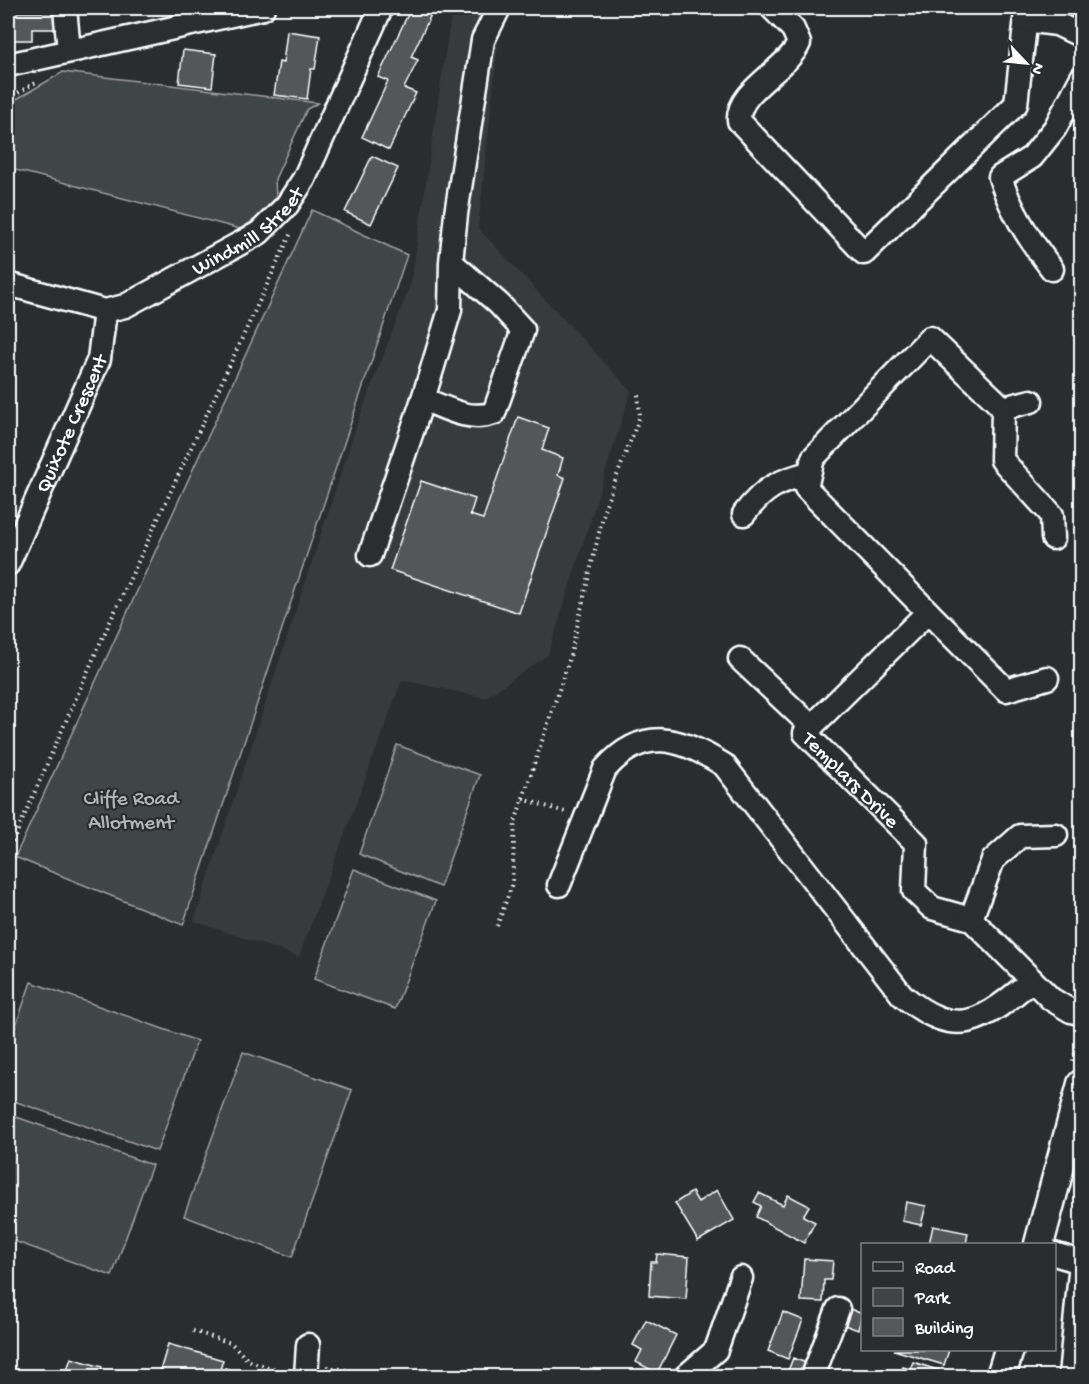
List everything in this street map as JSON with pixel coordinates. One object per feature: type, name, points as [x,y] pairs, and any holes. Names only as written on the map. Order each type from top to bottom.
[{"type":"main road","points":[[1040,1243],[1082,1084]]},
{"type":"main road","points":[[1001,1377],[1009,1351]]},
{"type":"street","points":[[65,8],[69,51]]},
{"type":"street","points":[[8,65],[263,8]]},
{"type":"street","name":"Windmill Street","points":[[105,311],[125,306],[259,233],[288,205],[304,179],[381,8]]},
{"type":"street","points":[[369,555],[423,399],[450,310],[451,262],[483,40],[499,8]]},
{"type":"street","points":[[772,8],[793,29],[798,43],[792,53],[748,97],[738,113],[739,121],[864,253],[1016,104],[1026,14],[1057,24],[1082,36]]},
{"type":"street","points":[[1052,269],[1035,247],[1008,201],[1000,177],[1032,157],[1055,128],[1082,77]]},
{"type":"street","points":[[423,399],[471,417],[494,413],[523,330],[499,304],[451,262]]},
{"type":"street","points":[[8,284],[105,311]]},
{"type":"street","name":"Quixote Crescent","points":[[8,564],[99,359],[105,311]]},
{"type":"street","points":[[1047,678],[1006,690],[806,488],[813,459],[930,338],[1003,408],[1002,460],[1052,516],[1053,538]]},
{"type":"street","points":[[1003,408],[1031,401]]},
{"type":"street","points":[[744,514],[754,501],[780,481],[809,473]]},
{"type":"street","name":"Templars Drive","points":[[928,612],[805,733],[916,843],[914,891],[932,908],[970,919],[1051,999],[1071,1011],[1082,1014]]},
{"type":"street","points":[[740,659],[812,727]]},
{"type":"street","points":[[559,885],[605,769],[613,759],[634,747],[660,738],[695,747],[724,765],[902,995],[921,1011],[948,1021],[969,1023],[995,1011],[1032,980]]},
{"type":"street","points":[[970,919],[993,860],[1020,836],[1056,836]]},
{"type":"street","points":[[1056,1255],[1081,1262],[1070,1377]]},
{"type":"street","points":[[686,1377],[716,1350],[741,1278]]},
{"type":"street","points":[[813,1377],[838,1309]]},
{"type":"path","points":[[8,854],[102,639],[294,226],[288,205]]},
{"type":"path","points":[[497,926],[512,885],[515,822],[570,657],[605,507],[640,416],[638,394]]},
{"type":"path","points":[[523,799],[586,819]]},
{"type":"path","points":[[193,1331],[231,1343],[249,1361],[302,1365],[385,1377]]},
{"type":"shaded area","points":[[452,8],[502,8],[478,228],[631,391],[548,655],[485,698],[402,680],[299,957],[194,921],[357,424],[411,283]]},
{"type":"green space","points":[[63,72],[318,103],[307,109],[275,179],[276,198],[256,219],[240,229],[8,168],[8,104]]},
{"type":"green space","name":"Cliffe Road Allotment","points":[[312,210],[407,255],[183,925],[15,857]]},
{"type":"green space","points":[[397,745],[480,775],[440,887],[359,854]]},
{"type":"green space","points":[[354,869],[436,901],[395,1009],[314,979]]},
{"type":"green space","points":[[31,982],[197,1041],[157,1151],[8,1099],[8,1048]]},
{"type":"green space","points":[[243,1052],[352,1090],[292,1257],[184,1216]]},
{"type":"green space","points":[[8,1114],[152,1165],[112,1276],[8,1239]]},
{"type":"building","points":[[411,8],[434,8],[411,57],[418,60],[404,88],[416,93],[389,150],[362,137],[388,81],[378,77]]},
{"type":"building","points":[[8,12],[56,12],[56,29],[32,29],[32,40],[8,40]]},
{"type":"building","points":[[287,31],[320,36],[315,69],[311,69],[307,99],[274,95],[279,62],[283,63]]},
{"type":"building","points":[[183,50],[216,54],[212,87],[179,83]]},
{"type":"building","points":[[372,156],[398,168],[371,224],[345,212]]},
{"type":"building","points":[[518,417],[549,428],[542,450],[563,458],[558,475],[565,478],[519,613],[390,570],[421,481],[475,499],[470,515],[483,519]]},
{"type":"building","points":[[717,1190],[734,1220],[698,1241],[675,1203],[692,1192],[698,1202]]},
{"type":"building","points":[[759,1193],[783,1205],[788,1195],[809,1206],[803,1216],[815,1222],[804,1243],[756,1217],[761,1206],[754,1202]]},
{"type":"building","points":[[906,1202],[926,1206],[921,1225],[902,1221]]},
{"type":"building","points":[[933,1226],[968,1233],[966,1243],[929,1243]]},
{"type":"building","points":[[657,1254],[689,1257],[686,1299],[649,1296],[651,1262],[656,1262]]},
{"type":"building","points":[[804,1259],[833,1261],[831,1280],[824,1280],[823,1302],[801,1301]]},
{"type":"building","points":[[848,1308],[861,1314],[858,1330],[842,1324]]},
{"type":"building","points":[[783,1312],[803,1320],[788,1359],[768,1351]]},
{"type":"building","points":[[646,1320],[676,1335],[657,1373],[636,1362],[642,1350],[633,1345]]},
{"type":"building","points":[[168,1344],[223,1360],[218,1376],[178,1376],[160,1371]]},
{"type":"building","points":[[897,1351],[949,1351],[944,1365]]},
{"type":"building","points":[[71,1358],[102,1367],[100,1376],[65,1376]]},
{"type":"building","points":[[793,1358],[814,1366],[810,1376],[786,1376]]},
{"type":"building","points":[[913,1362],[956,1376],[900,1376],[903,1367],[910,1369]]},
{"type":"building","points":[[225,1368],[251,1376],[222,1376]]}]
